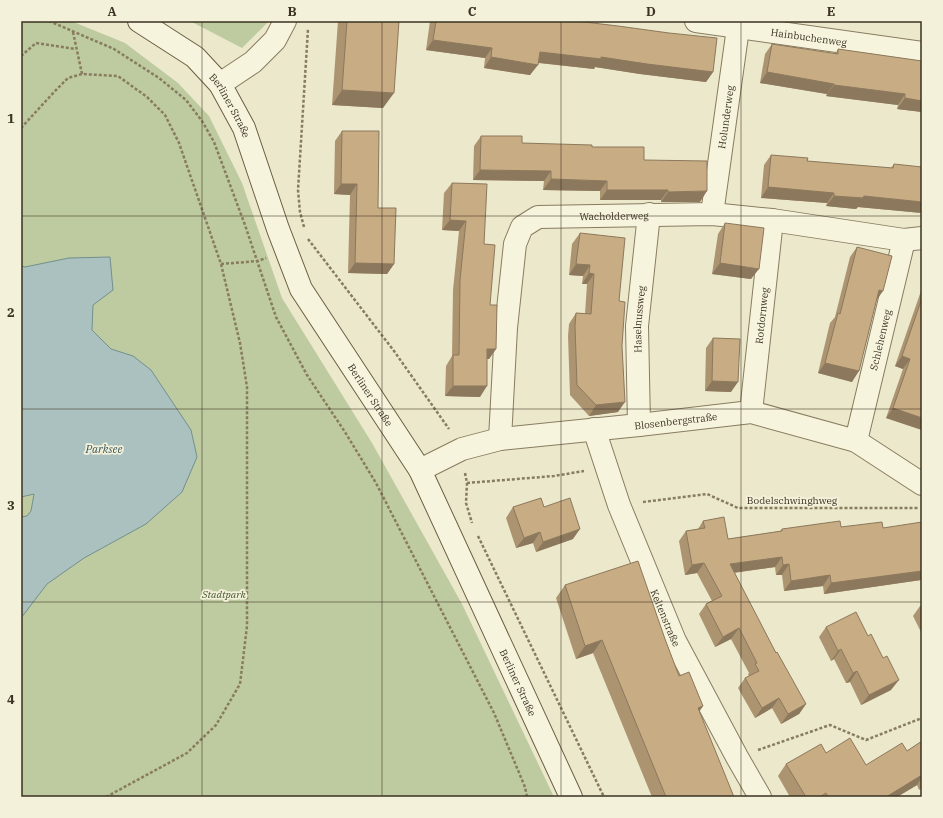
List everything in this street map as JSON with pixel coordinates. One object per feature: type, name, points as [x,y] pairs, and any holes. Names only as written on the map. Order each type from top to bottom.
[{"type":"street","name":"Berliner Straße","points":[[139,21],[195,57],[220,84],[244,128],[278,229],[301,289],[420,470],[571,797]]},
{"type":"street","points":[[220,84],[253,62],[275,40],[285,21]]},
{"type":"street","name":"Hainbuchenweg","points":[[696,21],[738,24],[922,53]]},
{"type":"street","name":"Holunderweg","points":[[712,214],[738,24]]},
{"type":"street","name":"Haselnussweg","points":[[639,425],[637,326],[649,214]]},
{"type":"street","name":"Wacholderweg","points":[[500,439],[506,328],[515,244],[522,227],[538,216],[712,214],[772,220],[913,239]]},
{"type":"street","name":"Rotdornweg","points":[[750,412],[772,220]]},
{"type":"street","name":"Schlehenweg","points":[[856,441],[913,239]]},
{"type":"street","name":"Blosenbergstraße","points":[[420,470],[462,450],[500,439],[750,412],[856,441],[922,484]]},
{"type":"street","name":"Keltenstraße","points":[[594,429],[619,505],[675,641],[760,797]]},
{"type":"path","points":[[49,21],[114,49],[159,78],[186,100],[202,121],[214,142],[245,225],[276,317],[307,375],[345,432],[376,483],[494,713],[525,787],[527,797]]},
{"type":"path","points":[[305,230],[300,212],[298,190],[308,29]]},
{"type":"path","points":[[73,31],[82,74]]},
{"type":"path","points":[[21,56],[36,43],[76,49]]},
{"type":"path","points":[[21,128],[68,78],[82,74],[118,76],[147,97],[165,116],[178,143],[220,264],[240,343],[247,388],[247,626],[240,684],[216,725],[187,753],[106,797]]},
{"type":"path","points":[[306,236],[394,351],[450,431],[456,433],[462,450],[467,483],[466,503],[472,523],[604,797]]},
{"type":"path","points":[[467,483],[554,476],[606,468]]},
{"type":"path","name":"Bodelschwinghweg","points":[[619,505],[707,494],[738,508],[922,508]]},
{"type":"path","points":[[737,757],[830,725],[866,740],[922,718]]},
{"type":"green space","name":"Stadtpark","points":[[21,21],[71,21],[125,43],[178,83],[209,116],[242,183],[282,298],[372,443],[462,604],[554,797],[21,797]]},
{"type":"green space","points":[[190,21],[269,21],[242,48]]},
{"type":"water","name":"Parksee","points":[[110,257],[113,290],[93,305],[92,330],[111,349],[133,356],[151,370],[191,430],[197,457],[182,492],[146,524],[84,558],[47,584],[21,618],[21,517],[27,516],[31,511],[34,494],[21,497],[21,266],[25,267],[69,258]]},
{"type":"building","points":[[347,21],[399,21],[394,93],[342,90]]},
{"type":"building","points":[[436,21],[576,21],[717,38],[713,72],[601,57],[601,59],[540,52],[538,65],[491,57],[492,48],[433,40]]},
{"type":"building","points":[[772,44],[838,54],[838,49],[922,61],[922,101],[905,98],[905,94],[834,85],[767,72]]},
{"type":"building","points":[[342,131],[379,131],[378,208],[396,208],[394,264],[355,263],[357,184],[341,184]]},
{"type":"building","points":[[481,136],[522,136],[522,143],[592,145],[592,147],[644,147],[644,160],[707,161],[707,191],[668,192],[668,190],[607,190],[607,181],[551,179],[551,171],[480,170]]},
{"type":"building","points":[[771,155],[808,158],[807,161],[893,168],[894,164],[922,167],[922,202],[864,196],[863,198],[834,196],[834,193],[768,187]]},
{"type":"building","points":[[452,183],[487,184],[484,244],[495,245],[490,305],[497,305],[496,349],[487,349],[487,386],[453,386],[453,355],[459,355],[460,280],[466,221],[450,220]]},
{"type":"building","points":[[725,223],[764,228],[759,269],[720,263]]},
{"type":"building","points":[[580,233],[625,238],[619,301],[625,302],[622,346],[625,402],[596,405],[577,385],[576,313],[591,314],[594,274],[589,273],[590,265],[576,264]]},
{"type":"building","points":[[857,247],[892,256],[883,291],[879,290],[859,371],[825,363],[838,313],[840,314]]},
{"type":"building","points":[[922,298],[922,418],[893,408],[910,359],[902,356]]},
{"type":"building","points":[[713,338],[740,339],[738,382],[712,381]]},
{"type":"building","points":[[541,498],[544,507],[570,498],[580,529],[543,542],[540,532],[524,538],[513,507]]},
{"type":"building","points":[[724,517],[728,539],[782,531],[782,529],[840,521],[841,527],[882,522],[883,528],[922,522],[922,571],[831,583],[830,575],[791,581],[789,564],[783,565],[782,557],[730,564],[776,653],[777,652],[806,704],[788,714],[779,698],[762,708],[745,678],[759,671],[755,664],[757,663],[739,628],[723,637],[706,604],[722,596],[704,563],[692,565],[686,531],[705,528],[703,521]]},
{"type":"building","points":[[638,561],[679,676],[689,672],[703,706],[698,708],[734,797],[666,797],[602,640],[585,646],[565,585]]},
{"type":"building","points":[[856,612],[868,636],[871,634],[883,658],[887,656],[899,680],[869,695],[857,671],[853,673],[841,649],[838,651],[826,627]]},
{"type":"building","points":[[850,738],[866,765],[902,743],[907,751],[922,741],[922,775],[886,797],[828,797],[826,793],[820,797],[806,797],[786,764],[821,744],[826,753]]}]
